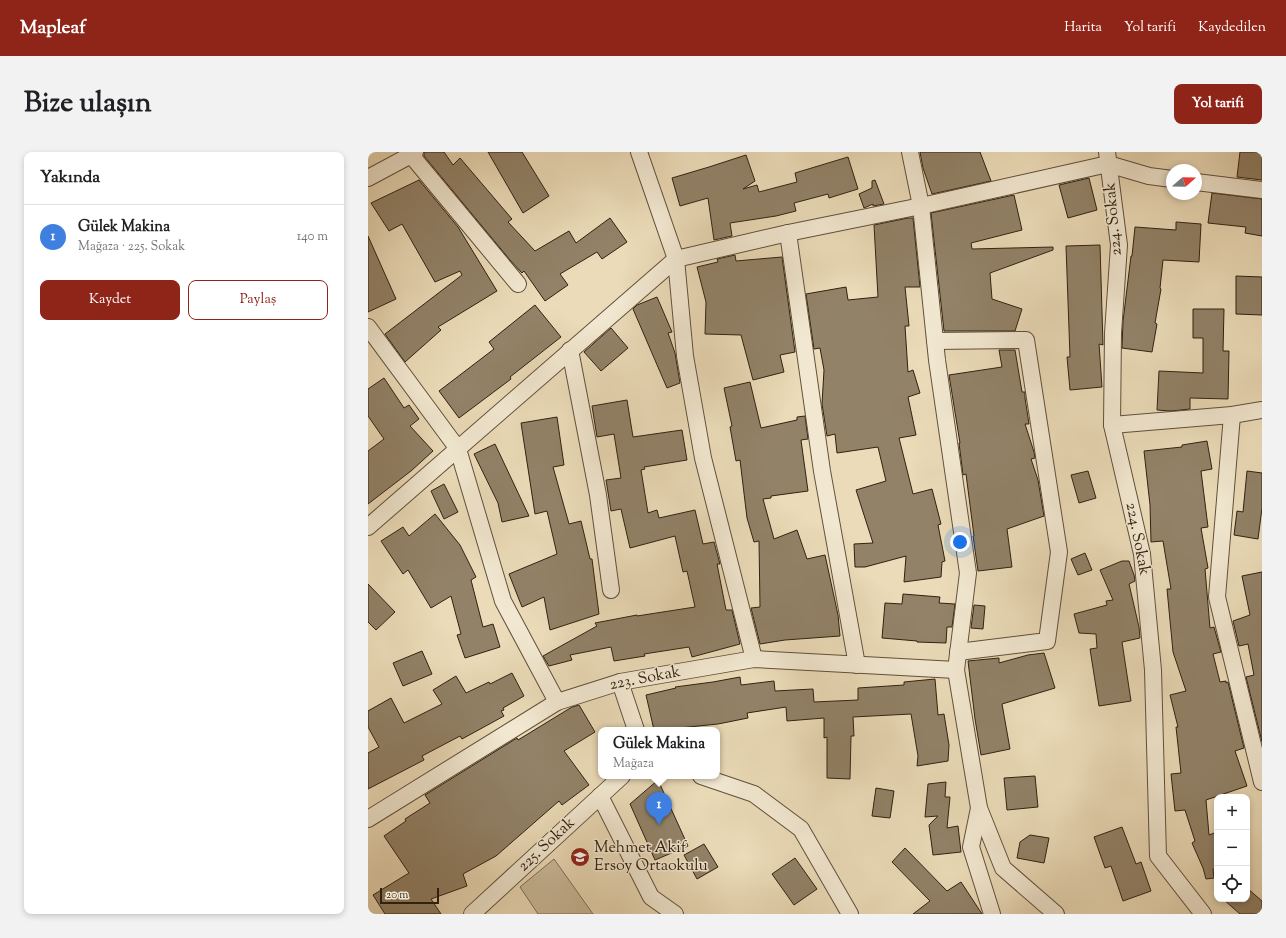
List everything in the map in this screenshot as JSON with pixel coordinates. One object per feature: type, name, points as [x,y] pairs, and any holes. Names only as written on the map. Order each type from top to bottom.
[{"type":"street","points":[[639,152],[676,259],[685,356],[703,458],[754,660]]},
{"type":"street","points":[[910,152],[921,206],[935,341],[968,573],[956,670],[979,808],[1003,868],[1056,914]]},
{"type":"street","points":[[368,178],[413,154],[518,284]]},
{"type":"street","points":[[368,527],[676,259],[921,206],[1108,158],[1149,176],[1166,178]]},
{"type":"street","name":"224. Sokak","points":[[1108,158],[1119,245],[1112,334],[1112,425],[1142,554],[1153,670],[1158,856],[1203,914]]},
{"type":"street","points":[[1202,183],[1262,190]]},
{"type":"street","points":[[788,234],[822,471],[857,665]]},
{"type":"street","points":[[368,327],[458,449],[503,601],[557,702]]},
{"type":"street","points":[[935,341],[1026,340],[1059,552],[1047,641],[958,652]]},
{"type":"street","points":[[570,350],[598,495],[611,590]]},
{"type":"street","points":[[1112,425],[1232,415],[1262,410]]},
{"type":"street","points":[[1232,415],[1217,597],[1262,782]]},
{"type":"street","name":"223. Sokak","points":[[368,819],[557,702],[620,682],[754,660],[956,670]]},
{"type":"street","points":[[620,682],[635,727]]},
{"type":"street","name":"225. Sokak","points":[[472,914],[619,779]]},
{"type":"street","points":[[710,779],[754,794],[800,829],[850,914]]},
{"type":"street","points":[[600,796],[651,897],[675,914]]},
{"type":"street","points":[[979,808],[971,847],[992,914]]},
{"type":"shaded area","points":[[554,859],[593,914],[538,914],[520,887]]},
{"type":"building","points":[[424,152],[444,152],[453,165],[460,158],[512,219],[508,222],[535,251],[569,231],[576,243],[610,218],[627,242],[602,259],[597,252],[560,274],[568,285],[545,301],[524,271],[522,273],[510,260],[424,156]]},
{"type":"building","points":[[488,152],[522,152],[549,196],[523,213]]},
{"type":"building","points":[[920,152],[980,152],[991,181],[932,194],[923,168]]},
{"type":"building","points":[[1240,152],[1262,152],[1262,180],[1237,177]]},
{"type":"building","points":[[746,155],[755,181],[743,189],[757,185],[759,192],[797,182],[795,173],[848,157],[858,189],[829,198],[828,194],[794,203],[796,211],[776,216],[730,223],[732,236],[714,240],[708,198],[680,206],[672,178]]},
{"type":"building","points":[[1089,178],[1097,210],[1068,218],[1059,185]]},
{"type":"building","points":[[419,180],[458,227],[497,291],[438,327],[441,330],[405,362],[385,334],[462,275],[460,271],[435,282],[402,224],[389,231],[371,203]]},
{"type":"building","points":[[875,180],[884,204],[873,206],[873,204],[864,208],[859,194],[872,188],[872,181]]},
{"type":"building","points":[[1212,193],[1262,199],[1262,236],[1245,233],[1246,227],[1208,223]]},
{"type":"building","points":[[1014,195],[1022,230],[971,243],[972,249],[1053,247],[1053,250],[990,273],[992,299],[1022,309],[1015,331],[944,331],[931,213]]},
{"type":"building","points":[[913,218],[920,287],[905,287],[909,326],[905,326],[908,372],[913,370],[920,393],[908,397],[916,435],[899,438],[913,494],[932,489],[941,524],[938,525],[945,561],[942,562],[941,577],[904,582],[906,556],[865,567],[855,567],[854,544],[873,543],[856,490],[886,481],[878,447],[837,453],[835,434],[827,436],[822,404],[824,370],[820,348],[814,349],[806,294],[846,287],[848,300],[878,297],[874,225]]},
{"type":"building","points":[[1176,222],[1201,224],[1199,262],[1163,260],[1161,289],[1155,323],[1157,324],[1152,352],[1122,348],[1123,321],[1135,227],[1176,230]]},
{"type":"building","points":[[368,236],[396,299],[368,312]]},
{"type":"building","points":[[1100,245],[1103,345],[1099,344],[1102,387],[1070,390],[1067,357],[1070,357],[1066,246]]},
{"type":"building","points":[[735,255],[736,261],[782,257],[795,352],[780,355],[784,372],[753,380],[741,335],[705,334],[706,302],[697,267],[718,262],[717,259]]},
{"type":"building","points":[[1236,276],[1262,277],[1262,315],[1236,314]]},
{"type":"building","points":[[657,297],[672,332],[668,333],[675,353],[680,383],[667,388],[633,309],[637,305]]},
{"type":"building","points":[[535,305],[561,337],[510,377],[511,379],[459,418],[439,391],[494,349],[489,342]]},
{"type":"building","points":[[1193,309],[1224,309],[1223,351],[1229,351],[1228,399],[1190,398],[1190,409],[1171,411],[1157,410],[1159,371],[1203,373],[1203,338],[1193,338]]},
{"type":"building","points":[[611,328],[628,348],[601,371],[584,352]]},
{"type":"building","points":[[999,350],[1015,350],[1022,392],[1025,392],[1029,424],[1025,424],[1035,458],[1031,459],[1038,480],[1044,516],[1007,529],[1012,567],[978,571],[966,474],[963,475],[960,443],[949,375],[1002,367]]},
{"type":"building","points":[[384,378],[404,408],[409,405],[419,419],[410,426],[433,451],[411,471],[368,504],[368,451],[384,439],[368,416],[368,389]]},
{"type":"building","points":[[750,382],[761,428],[797,420],[797,417],[805,416],[808,439],[801,440],[808,491],[771,496],[771,498],[763,499],[774,539],[797,530],[807,559],[825,555],[838,615],[840,636],[785,640],[760,644],[751,608],[760,607],[759,541],[754,542],[747,518],[740,460],[736,461],[730,427],[732,426],[724,388]]},
{"type":"building","points":[[627,400],[633,437],[682,430],[687,460],[644,467],[645,469],[641,470],[648,513],[657,510],[659,518],[695,510],[703,544],[714,542],[720,564],[717,564],[726,610],[732,610],[740,644],[692,657],[689,647],[644,654],[645,656],[614,661],[611,647],[570,655],[572,660],[549,666],[543,656],[597,626],[595,623],[637,615],[695,607],[687,571],[683,572],[675,536],[630,548],[621,509],[611,511],[606,480],[621,478],[614,434],[597,437],[592,406]]},
{"type":"building","points":[[557,417],[564,465],[553,467],[569,524],[581,521],[590,559],[592,559],[599,614],[550,630],[544,597],[522,607],[509,574],[557,554],[547,511],[535,514],[521,423]]},
{"type":"building","points":[[1207,441],[1212,469],[1201,471],[1208,527],[1201,528],[1208,568],[1205,569],[1210,628],[1214,627],[1221,652],[1213,654],[1220,682],[1228,682],[1244,748],[1235,751],[1247,786],[1224,794],[1214,794],[1214,797],[1206,800],[1209,835],[1214,833],[1214,878],[1206,879],[1192,843],[1195,841],[1185,810],[1175,811],[1171,774],[1181,773],[1176,727],[1178,727],[1170,695],[1186,691],[1173,652],[1167,589],[1171,589],[1163,541],[1151,542],[1150,505],[1144,451],[1182,447],[1182,445]]},
{"type":"building","points":[[495,444],[529,516],[502,522],[498,503],[474,454]]},
{"type":"building","points":[[1088,471],[1096,498],[1079,503],[1071,475]]},
{"type":"building","points":[[1247,471],[1262,473],[1262,508],[1258,539],[1234,535],[1237,511],[1243,512]]},
{"type":"building","points":[[444,484],[458,512],[444,519],[431,491]]},
{"type":"building","points":[[435,514],[460,545],[476,577],[471,580],[483,627],[493,624],[500,647],[465,658],[457,635],[461,634],[451,596],[431,608],[408,570],[403,574],[381,541],[403,527],[409,536]]},
{"type":"building","points":[[1085,553],[1092,570],[1078,575],[1071,559]]},
{"type":"building","points":[[1122,561],[1129,561],[1134,575],[1135,581],[1129,584],[1139,627],[1140,638],[1122,642],[1131,701],[1099,706],[1090,649],[1097,648],[1096,634],[1079,633],[1074,614],[1107,605],[1106,601],[1113,600],[1100,570]]},
{"type":"building","points":[[1262,572],[1262,742],[1246,677],[1254,675],[1248,644],[1239,646],[1233,621],[1250,615],[1242,576]]},
{"type":"building","points":[[368,584],[395,612],[376,630],[368,622]]},
{"type":"building","points":[[903,594],[940,597],[939,603],[955,604],[952,627],[947,627],[946,643],[917,642],[882,638],[885,603],[902,604]]},
{"type":"building","points":[[974,605],[985,606],[983,629],[971,628]]},
{"type":"building","points":[[422,651],[432,674],[403,686],[393,663]]},
{"type":"building","points":[[1044,653],[1055,688],[1002,704],[1010,749],[981,755],[968,661],[999,658],[999,663],[1028,655]]},
{"type":"building","points":[[512,673],[524,696],[503,708],[504,710],[501,711],[504,716],[462,739],[460,736],[422,756],[424,760],[368,789],[368,753],[379,747],[368,727],[368,711],[391,698],[404,723],[442,704],[433,690],[456,676],[466,693],[489,682],[490,684]]},
{"type":"building","points":[[740,677],[741,685],[774,681],[775,691],[813,689],[814,702],[858,700],[858,688],[904,685],[904,682],[935,679],[938,715],[944,714],[949,745],[948,761],[917,766],[918,756],[911,714],[853,717],[854,736],[851,736],[850,779],[827,778],[827,737],[824,738],[824,718],[787,721],[786,707],[747,713],[748,718],[718,724],[689,727],[653,727],[646,695],[676,688],[675,687]]},
{"type":"building","points":[[579,705],[595,732],[564,751],[589,785],[562,805],[559,801],[496,856],[463,874],[467,886],[431,899],[441,914],[385,914],[373,895],[409,873],[384,836],[406,821],[405,819],[430,803],[425,795],[517,738],[518,740],[572,707]]},
{"type":"building","points":[[1035,776],[1038,807],[1007,810],[1004,778]]},
{"type":"building","points":[[658,780],[688,846],[655,860],[630,804]]},
{"type":"building","points":[[946,782],[945,797],[950,797],[947,828],[958,826],[961,852],[933,855],[929,825],[938,816],[925,817],[928,784]]},
{"type":"building","points":[[876,788],[894,791],[890,818],[872,816]]},
{"type":"building","points":[[1122,827],[1136,864],[1141,862],[1151,891],[1123,901],[1111,866],[1105,868],[1094,837]]},
{"type":"building","points":[[1030,835],[1049,838],[1044,863],[1017,858],[1020,842]]},
{"type":"building","points":[[704,844],[718,867],[697,879],[684,855]]},
{"type":"building","points":[[905,848],[947,891],[961,882],[982,914],[913,914],[930,901],[892,862]]},
{"type":"building","points":[[795,858],[817,889],[794,905],[772,874]]},
{"type":"building","points":[[1250,891],[1262,901],[1262,914],[1240,914],[1226,902],[1250,902]]},
{"type":"place","name":"Gülek Makina","points":[[659,825]]},
{"type":"place","name":"Mehmet Akif Ersoy Ortaokulu","points":[[580,857]]}]
